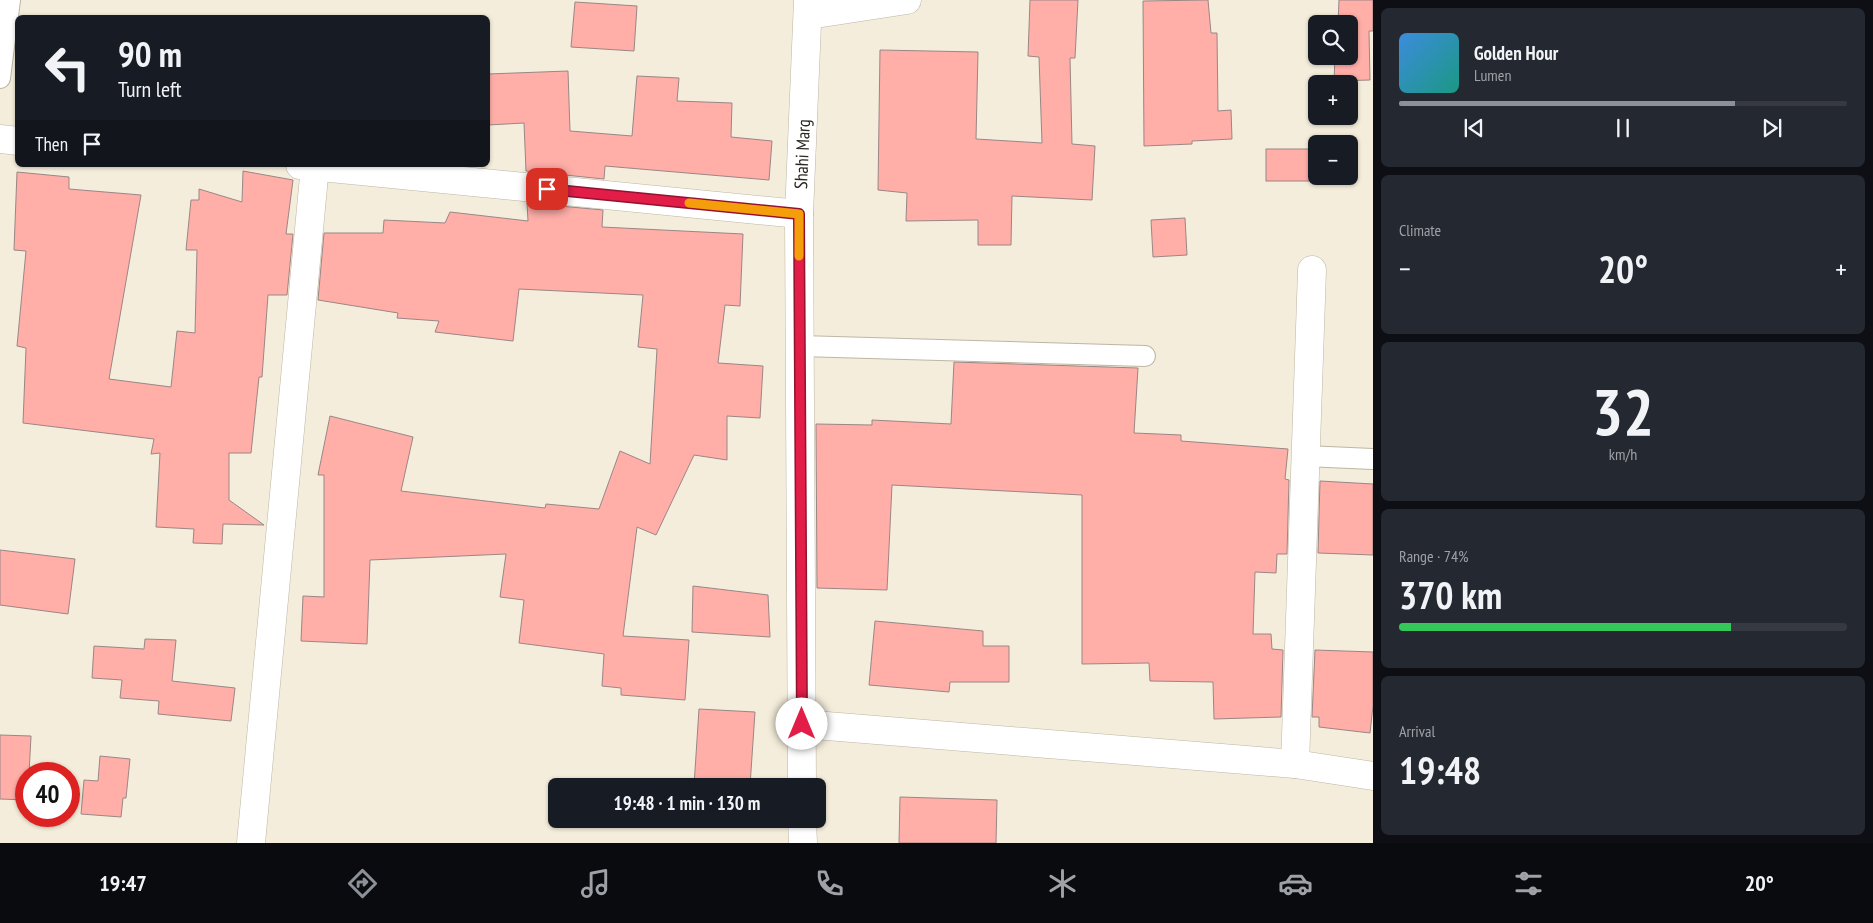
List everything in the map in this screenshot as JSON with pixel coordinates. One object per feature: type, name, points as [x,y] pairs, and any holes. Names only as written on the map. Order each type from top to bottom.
[{"type":"street","points":[[809,8],[906,0]]},
{"type":"street","name":"Shahi Marg","points":[[802,778],[799,214],[809,8]]},
{"type":"street","points":[[0,139],[15,141]]},
{"type":"street","points":[[251,843],[307,167]]},
{"type":"street","points":[[317,167],[799,214]]},
{"type":"street","points":[[1295,764],[1312,270]]},
{"type":"street","points":[[802,724],[1295,764],[1373,776]]},
{"type":"street","points":[[802,828],[802,843]]},
{"type":"lane","points":[[0,78],[10,0]]},
{"type":"lane","points":[[800,346],[1145,356]]},
{"type":"lane","points":[[1305,456],[1373,459]]},
{"type":"building","points":[[1030,0],[1078,0],[1075,58],[1070,58],[1072,144],[1095,146],[1092,200],[1012,196],[1011,245],[978,245],[978,220],[906,221],[907,193],[878,190],[880,50],[978,52],[976,139],[1042,143],[1039,57],[1028,56]]},
{"type":"building","points":[[1208,0],[1211,33],[1217,33],[1218,111],[1231,110],[1232,139],[1192,141],[1192,144],[1144,146],[1143,1]]},
{"type":"building","points":[[1339,0],[1373,0],[1373,31],[1369,31],[1370,80],[1358,80],[1358,75],[1334,75],[1335,65],[1358,65],[1358,15],[1338,15]]},
{"type":"building","points":[[575,2],[637,6],[634,51],[571,47]]},
{"type":"building","points":[[568,71],[570,131],[632,136],[637,76],[679,78],[677,101],[732,103],[731,137],[772,141],[769,180],[605,166],[604,179],[526,171],[524,123],[490,125],[490,74]]},
{"type":"building","points":[[1266,149],[1308,149],[1308,181],[1266,181]]},
{"type":"building","points":[[243,171],[293,180],[286,234],[293,234],[287,295],[268,295],[262,377],[259,377],[251,453],[229,453],[229,500],[264,525],[223,524],[222,544],[193,543],[194,529],[156,527],[160,453],[151,454],[154,439],[23,423],[26,348],[17,346],[26,251],[14,250],[17,172],[69,177],[69,189],[141,195],[109,379],[171,387],[177,331],[195,333],[197,250],[186,250],[191,200],[199,200],[199,189],[242,202]]},
{"type":"building","points":[[527,203],[603,210],[602,227],[743,234],[740,306],[725,305],[718,363],[763,366],[760,418],[727,416],[727,460],[694,455],[656,535],[637,527],[623,636],[689,640],[685,700],[621,695],[621,688],[602,686],[604,654],[519,643],[524,600],[500,597],[506,554],[370,560],[367,644],[301,641],[303,596],[324,597],[324,475],[318,475],[330,416],[413,437],[401,491],[545,508],[546,504],[599,509],[620,451],[650,464],[657,349],[638,347],[643,295],[519,289],[513,341],[435,332],[439,321],[397,318],[398,313],[318,300],[324,233],[383,233],[384,220],[445,223],[450,212],[528,221]]},
{"type":"building","points":[[1185,218],[1187,255],[1153,257],[1151,220]]},
{"type":"building","points":[[954,362],[1138,368],[1134,433],[1181,435],[1181,441],[1288,449],[1285,479],[1289,480],[1287,554],[1277,554],[1276,573],[1255,572],[1253,634],[1271,634],[1272,649],[1283,650],[1281,717],[1214,719],[1213,682],[1150,681],[1149,663],[1082,664],[1082,495],[892,485],[887,590],[817,588],[816,424],[872,425],[872,420],[951,424]]},
{"type":"building","points":[[1320,481],[1373,484],[1373,555],[1318,553]]},
{"type":"building","points":[[0,550],[75,559],[68,614],[0,605]]},
{"type":"building","points":[[693,586],[768,595],[770,637],[692,632]]},
{"type":"building","points":[[875,621],[983,631],[983,646],[1009,646],[1009,682],[950,682],[949,692],[869,685]]},
{"type":"building","points":[[145,639],[176,640],[172,681],[235,688],[231,721],[158,714],[159,701],[120,698],[122,680],[92,678],[94,646],[144,649]]},
{"type":"building","points":[[1315,650],[1373,652],[1373,706],[1370,733],[1319,727],[1319,717],[1312,717]]},
{"type":"building","points":[[699,709],[755,712],[751,778],[695,778]]},
{"type":"building","points":[[0,735],[31,736],[30,762],[15,762],[15,800],[0,799]]},
{"type":"building","points":[[100,756],[130,759],[126,798],[123,798],[121,817],[81,814],[84,780],[98,781]]},
{"type":"building","points":[[900,797],[997,800],[996,843],[899,843]]},
{"type":"slow traffic","points":[[689,203],[799,214],[799,256]]},
{"type":"route","points":[[547,189],[799,214],[802,724]]}]
